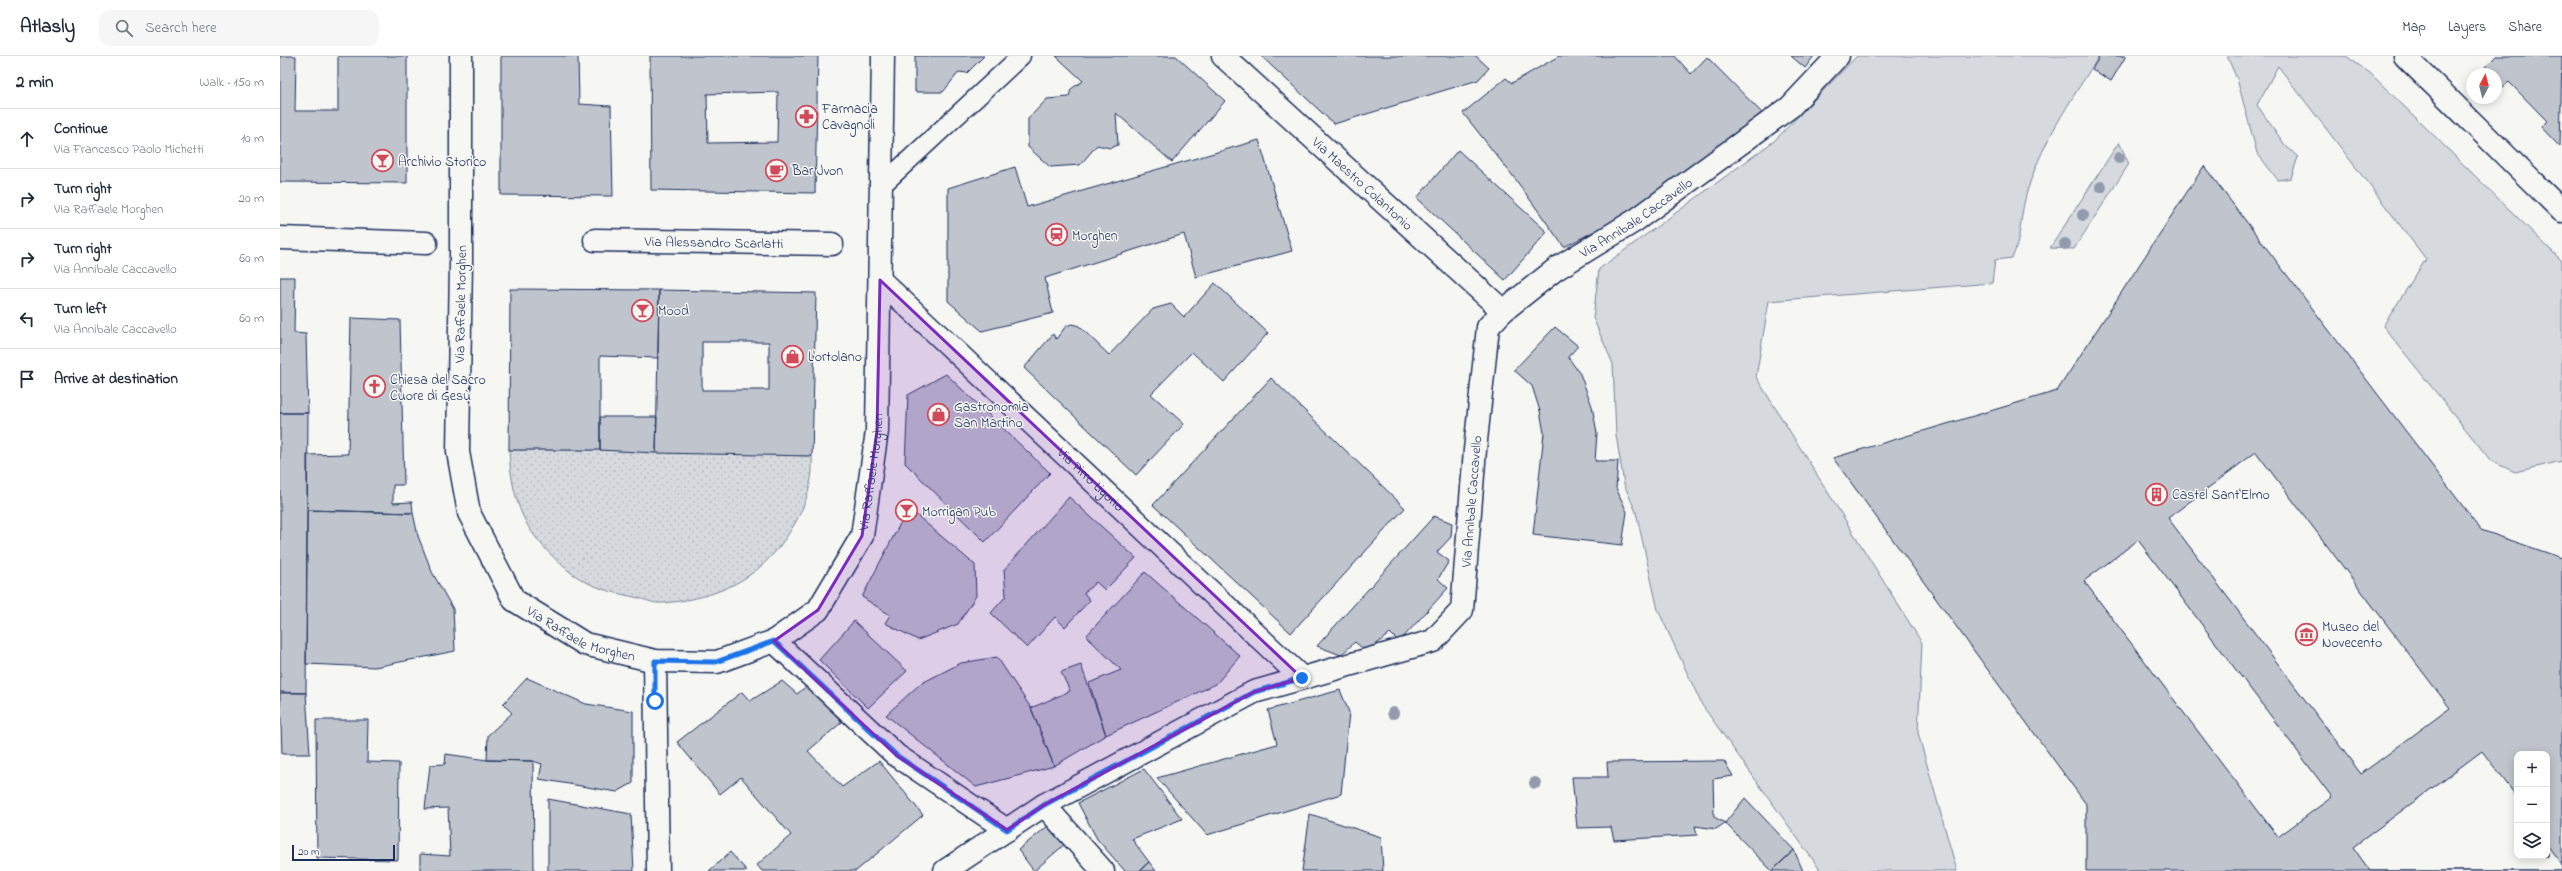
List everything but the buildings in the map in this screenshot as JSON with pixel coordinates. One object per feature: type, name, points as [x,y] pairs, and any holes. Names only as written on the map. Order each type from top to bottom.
[{"type":"street","name":"Via Raffaele Morghen","points":[[461,56],[462,261],[458,452],[469,513],[514,600],[585,644],[655,661],[716,662],[774,641],[818,610],[862,536],[878,431],[883,56]]},
{"type":"street","name":"Via Maestro Colantonio","points":[[1223,56],[1503,311]]},
{"type":"street","name":"Via Annibale Caccavello","points":[[945,871],[1044,805],[1254,692],[1433,641],[1462,610],[1488,327],[1503,311],[1556,269],[1636,220],[1790,107],[1838,56]]},
{"type":"street","points":[[2405,56],[2562,211]]},
{"type":"street","points":[[280,238],[426,243]]},
{"type":"street","name":"Via Alessandro Scarlatti","points":[[595,240],[832,244]]},
{"type":"street","name":"Via Pirro Ligorio","points":[[880,280],[1302,678]]},
{"type":"street","points":[[774,641],[896,755],[1007,830]]},
{"type":"street","points":[[655,661],[658,871]]},
{"type":"street","points":[[1044,805],[1103,871]]},
{"type":"lane","points":[[882,185],[1021,56]]},
{"type":"highlighted area","points":[[880,280],[1302,678],[1254,692],[1044,805],[1007,830],[896,755],[774,641],[818,610],[862,536],[877,431]]},
{"type":"shaded area","points":[[1857,56],[2099,56],[2056,125],[2038,161],[2025,199],[2019,237],[2015,251],[2012,258],[1995,260],[1992,283],[1769,301],[1756,377],[1922,643],[1918,733],[1957,871],[1821,871],[1702,705],[1658,610],[1636,512],[1624,484],[1616,435],[1613,364],[1593,318],[1599,269],[1774,141]]},
{"type":"shaded area","points":[[2227,56],[2346,56],[2370,73],[2562,261],[2562,461],[2515,472],[2491,461],[2383,326],[2426,259],[2278,66],[2257,105],[2285,145],[2298,157],[2291,178],[2278,180],[2257,153],[2237,79]]},
{"type":"shaded area","points":[[2119,142],[2129,164],[2074,249],[2050,248]]},
{"type":"shaded area","points":[[509,450],[600,450],[812,456],[812,466],[810,487],[799,515],[789,533],[765,563],[735,584],[719,591],[682,601],[659,603],[616,593],[586,582],[573,574],[551,555],[532,532],[523,517],[512,479]]},
{"type":"place","name":"Farmacia Cavagnoli","points":[[807,116]]},
{"type":"place","name":"Archivio Storico","points":[[382,161]]},
{"type":"place","name":"Bar Jvon","points":[[777,170]]},
{"type":"place","name":"Morghen","points":[[1056,235]]},
{"type":"place","name":"Mood","points":[[643,310]]},
{"type":"place","name":"L'ortolano","points":[[792,356]]},
{"type":"place","name":"Chiesa del Sacro Cuore di Gesù","points":[[375,387]]},
{"type":"place","name":"Gastronomia San Martino","points":[[939,414]]},
{"type":"place","name":"Castel Sant'Elmo","points":[[2157,494]]},
{"type":"place","name":"Morrigan Pub","points":[[907,511]]},
{"type":"place","name":"Museo del Novecento","points":[[2306,634]]},
{"type":"route","points":[[655,701],[655,661],[716,662],[774,641],[896,755],[1007,830],[1044,805],[1254,692],[1302,678]]}]
